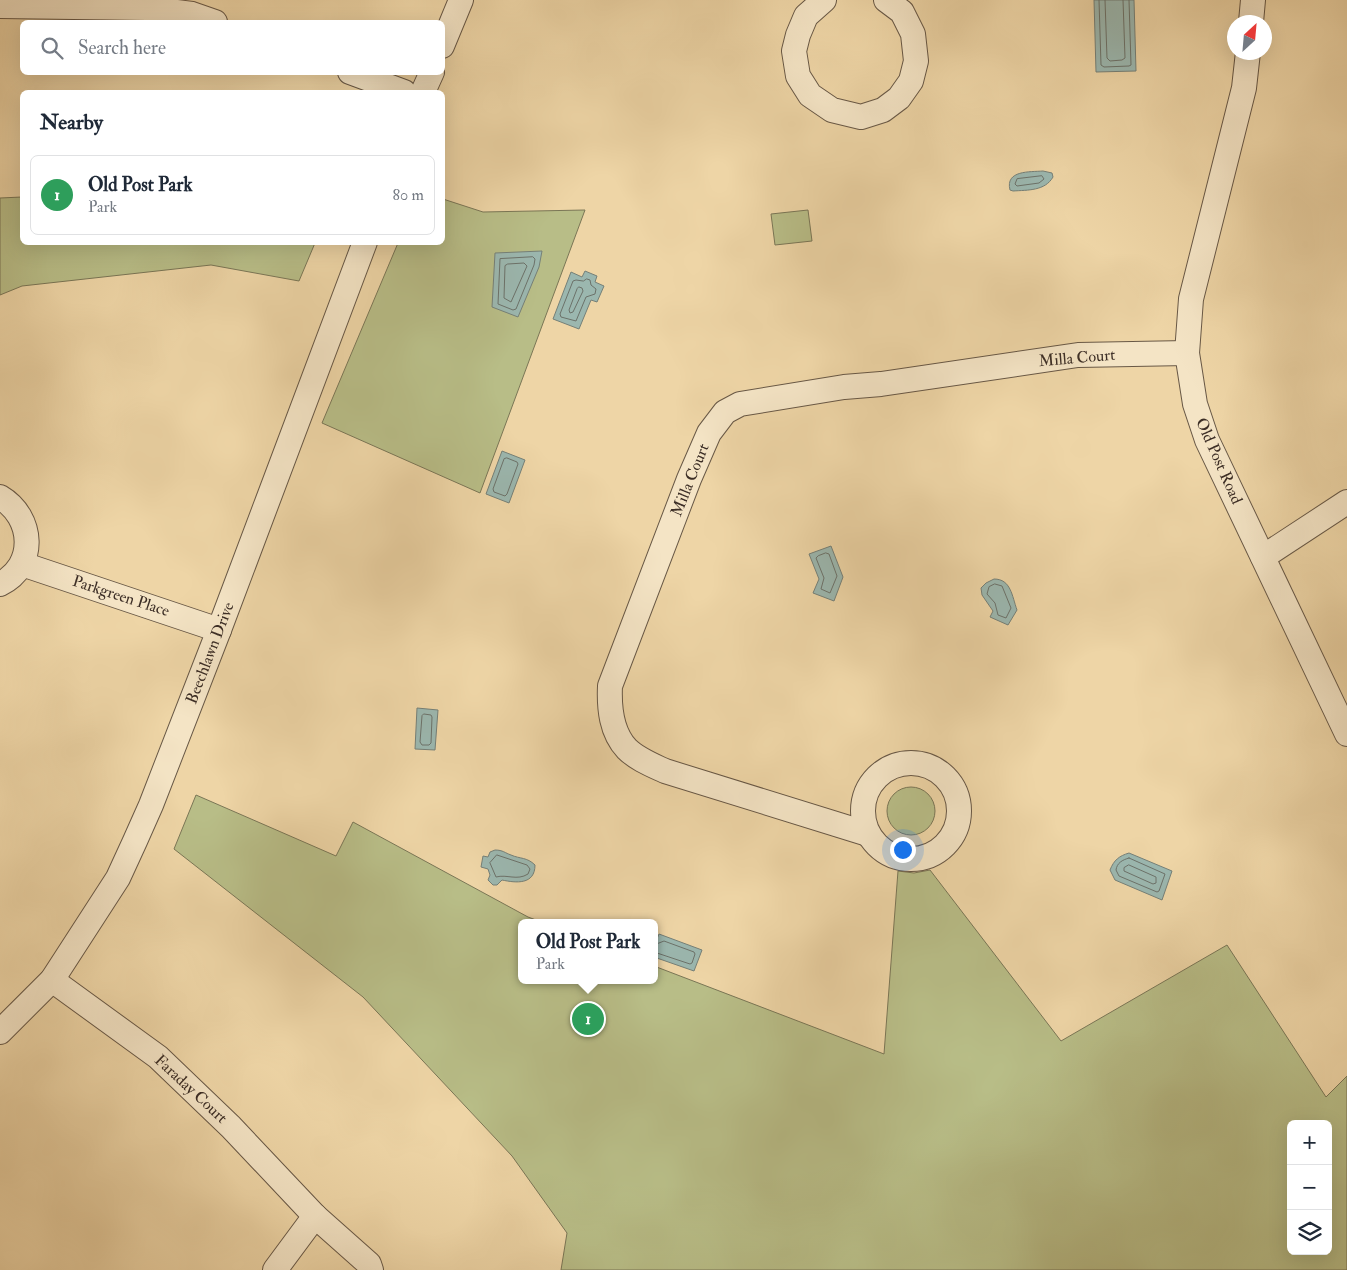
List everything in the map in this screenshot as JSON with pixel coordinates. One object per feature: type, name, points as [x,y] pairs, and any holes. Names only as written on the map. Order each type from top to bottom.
[{"type":"street","points":[[445,39],[462,0]]},
{"type":"street","points":[[824,0],[806,16],[798,35],[794,51],[798,76],[810,95],[832,110],[861,117],[883,110],[899,98],[911,81],[916,61],[913,34],[902,12],[886,0]]},
{"type":"street","points":[[1252,15],[1253,0]]},
{"type":"street","points":[[0,6],[90,4],[147,8],[192,14],[209,20]]},
{"type":"street","name":"Old Post Road","points":[[1247,60],[1244,88],[1191,299],[1187,353],[1195,404],[1207,440],[1347,734]]},
{"type":"street","points":[[358,75],[399,90]]},
{"type":"street","points":[[424,90],[431,75]]},
{"type":"street","name":"Beechlawn Drive","points":[[0,1032],[52,980],[118,878],[151,805],[219,630],[364,245]]},
{"type":"street","name":"Milla Court","points":[[868,834],[863,820],[863,803],[868,788],[878,775],[892,767],[908,763],[924,765],[939,772],[950,783],[957,798],[959,814],[951,836],[936,852],[921,858],[906,859],[891,855],[878,846],[868,834],[664,771],[640,759],[627,748],[612,720],[609,706],[610,686],[697,459],[716,422],[725,412],[740,404],[826,390],[882,384],[1078,355],[1187,353]]},
{"type":"street","points":[[0,497],[15,509],[22,519],[27,536],[22,564],[8,581],[0,584]]},
{"type":"street","points":[[1263,557],[1347,502]]},
{"type":"street","name":"Parkgreen Place","points":[[22,564],[219,630]]},
{"type":"street","name":"Faraday Court","points":[[52,980],[158,1057],[231,1127],[315,1216],[369,1264],[371,1270]]},
{"type":"street","points":[[275,1270],[315,1216]]},
{"type":"green space","points":[[20,197],[20,245],[314,245],[299,281],[211,265],[22,286],[0,295],[0,198]]},
{"type":"green space","points":[[445,200],[483,212],[585,210],[480,493],[322,423],[397,245],[445,245]]},
{"type":"green space","points":[[808,210],[812,241],[775,245],[771,214]]},
{"type":"green space","points":[[911,787],[920,789],[928,794],[933,802],[935,811],[933,820],[928,828],[920,833],[911,835],[902,833],[894,828],[889,820],[887,811],[889,802],[894,794],[902,789]]},
{"type":"green space","points":[[196,795],[336,856],[353,822],[533,919],[518,919],[518,984],[658,984],[658,968],[884,1054],[898,871],[914,873],[930,870],[1061,1041],[1227,945],[1326,1097],[1347,1076],[1347,1270],[561,1270],[567,1233],[512,1156],[363,997],[174,849]]},
{"type":"water","points":[[1094,0],[1134,0],[1136,71],[1096,72]]},
{"type":"water","points":[[1043,171],[1052,173],[1053,177],[1045,185],[1030,190],[1010,190],[1009,183],[1015,175]]},
{"type":"water","points":[[542,251],[539,267],[518,317],[492,307],[495,253]]},
{"type":"water","points":[[585,271],[597,276],[595,282],[604,286],[597,302],[591,300],[579,329],[553,319],[571,272],[582,277]]},
{"type":"water","points":[[502,451],[525,460],[509,503],[486,494]]},
{"type":"water","points":[[831,546],[843,577],[834,601],[813,593],[819,579],[809,554]]},
{"type":"water","points":[[994,579],[1004,582],[1010,589],[1017,610],[1008,625],[990,617],[993,611],[982,595],[981,588]]},
{"type":"water","points":[[417,708],[438,710],[435,750],[415,749]]},
{"type":"water","points":[[495,850],[532,862],[535,865],[532,876],[524,881],[502,880],[497,885],[493,885],[488,880],[490,875],[488,869],[481,867],[483,856],[488,857],[490,852]]},
{"type":"water","points":[[1129,853],[1172,871],[1162,900],[1115,880],[1110,870],[1117,859]]},
{"type":"water","points":[[659,934],[702,950],[694,971],[658,958]]},
{"type":"place","name":"Old Post Park","points":[[588,1019]]}]
